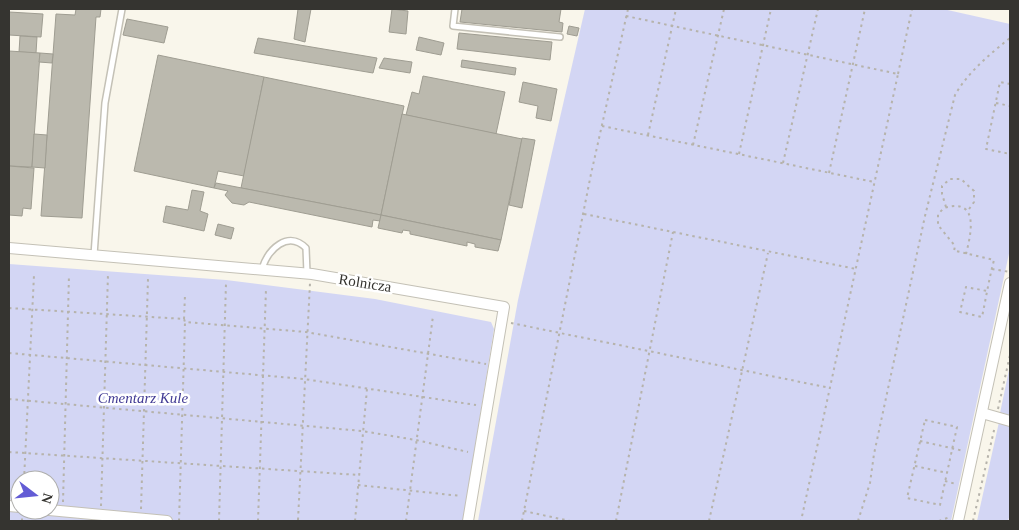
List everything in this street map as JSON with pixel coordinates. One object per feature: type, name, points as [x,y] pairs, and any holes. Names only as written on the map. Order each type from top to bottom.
[{"type":"street","name":"Rolnicza","points":[[9,248],[309,274],[504,306],[468,521]]},
{"type":"street","points":[[958,521],[1010,284]]},
{"type":"street","points":[[982,412],[1010,421]]},
{"type":"street","points":[[62,511],[167,521]]},
{"type":"lane","points":[[94,255],[105,103],[122,9]]},
{"type":"lane","points":[[455,9],[453,26],[560,37]]},
{"type":"lane","points":[[262,269],[264,262],[276,248],[282,242],[290,240],[299,241],[306,248],[309,274]]},
{"type":"path","points":[[522,521],[583,214],[628,9]]},
{"type":"path","points":[[648,135],[676,9]]},
{"type":"path","points":[[693,145],[724,9]]},
{"type":"path","points":[[739,154],[771,9]]},
{"type":"path","points":[[783,163],[818,9]]},
{"type":"path","points":[[829,173],[865,9]]},
{"type":"path","points":[[801,521],[912,9]]},
{"type":"path","points":[[626,16],[898,74]]},
{"type":"path","points":[[858,521],[870,484],[874,454],[925,216],[955,95],[961,83],[1010,38]]},
{"type":"path","points":[[1010,84],[1000,82],[986,149],[1010,154]]},
{"type":"path","points":[[996,103],[1010,106]]},
{"type":"path","points":[[602,126],[874,182]]},
{"type":"path","points":[[946,207],[942,186],[950,180],[961,179],[974,191],[974,202],[967,212]]},
{"type":"path","points":[[966,254],[972,226],[967,212],[957,206],[946,207],[938,214],[938,225],[955,246],[954,251],[966,254],[994,260],[982,317],[960,312],[966,287],[987,291]]},
{"type":"path","points":[[583,214],[856,269]]},
{"type":"path","points":[[616,521],[673,232]]},
{"type":"path","points":[[709,521],[768,252]]},
{"type":"path","points":[[992,269],[1010,272]]},
{"type":"path","points":[[100,515],[105,315],[108,274]]},
{"type":"path","points":[[309,274],[298,521],[310,521]]},
{"type":"path","points":[[25,470],[34,275]]},
{"type":"path","points":[[62,511],[68,275]]},
{"type":"path","points":[[141,519],[146,364],[145,317],[148,279]]},
{"type":"path","points":[[218,521],[226,284]]},
{"type":"path","points":[[258,521],[266,289]]},
{"type":"path","points":[[179,521],[185,295]]},
{"type":"path","points":[[9,308],[184,320],[306,332],[486,364]]},
{"type":"path","points":[[406,521],[433,316]]},
{"type":"path","points":[[501,322],[560,332],[830,388]]},
{"type":"path","points":[[9,353],[262,374],[476,405]]},
{"type":"path","points":[[973,521],[1010,355]]},
{"type":"path","points":[[355,521],[367,389]]},
{"type":"path","points":[[9,399],[302,424],[416,440],[468,452]]},
{"type":"path","points":[[924,420],[957,427],[940,505],[907,498],[920,441],[924,420]]},
{"type":"path","points":[[920,441],[963,451]]},
{"type":"path","points":[[9,452],[359,475]]},
{"type":"path","points":[[914,466],[947,473]]},
{"type":"path","points":[[945,481],[956,484]]},
{"type":"path","points":[[358,485],[461,496]]},
{"type":"path","points":[[524,511],[570,521]]},
{"type":"green space","points":[[585,9],[943,9],[1010,24],[1010,249],[951,521],[478,521],[518,300]]},
{"type":"green space","name":"Cmentarz Kule","points":[[9,264],[226,280],[375,299],[491,322],[494,329],[463,521],[9,521]]},
{"type":"green space","points":[[1010,365],[1010,416],[1000,413]]},
{"type":"green space","points":[[999,422],[1010,425],[1010,514],[1008,521],[977,521]]},
{"type":"building","points":[[76,9],[101,9],[100,17],[96,17],[82,218],[41,216],[56,14],[75,15]]},
{"type":"building","points":[[298,9],[311,9],[305,42],[294,39]]},
{"type":"building","points":[[392,9],[408,11],[406,34],[389,32]]},
{"type":"building","points":[[462,9],[561,9],[559,22],[563,23],[562,32],[460,22]]},
{"type":"building","points":[[9,12],[43,14],[41,37],[9,35]]},
{"type":"building","points":[[127,19],[168,27],[164,43],[123,35]]},
{"type":"building","points":[[569,26],[579,28],[577,36],[567,34]]},
{"type":"building","points":[[459,33],[552,42],[550,60],[457,49]]},
{"type":"building","points":[[20,36],[37,37],[36,53],[19,52]]},
{"type":"building","points":[[419,37],[444,43],[441,55],[416,50]]},
{"type":"building","points":[[258,38],[377,58],[373,73],[254,53]]},
{"type":"building","points":[[9,51],[40,53],[32,167],[9,166]]},
{"type":"building","points":[[40,53],[53,54],[52,63],[39,62]]},
{"type":"building","points":[[158,55],[264,77],[244,176],[218,171],[214,188],[134,171]]},
{"type":"building","points":[[384,58],[412,62],[410,73],[379,68]]},
{"type":"building","points":[[462,60],[516,68],[515,75],[461,67]]},
{"type":"building","points":[[423,76],[505,92],[496,134],[406,115],[412,92],[419,94]]},
{"type":"building","points":[[264,77],[404,106],[381,215],[241,188]]},
{"type":"building","points":[[523,82],[557,89],[551,121],[536,118],[538,106],[519,102]]},
{"type":"building","points":[[402,114],[522,139],[501,240],[381,215]]},
{"type":"building","points":[[34,134],[47,135],[45,168],[32,167]]},
{"type":"building","points":[[522,138],[535,140],[522,208],[509,205]]},
{"type":"building","points":[[9,166],[34,168],[31,209],[23,208],[22,216],[9,215]]},
{"type":"building","points":[[216,183],[381,215],[380,221],[373,220],[372,227],[249,202],[244,205],[232,203],[225,195],[228,191],[214,188]]},
{"type":"building","points":[[192,190],[204,192],[200,211],[208,214],[204,231],[163,222],[166,206],[188,210]]},
{"type":"building","points":[[381,215],[501,240],[498,251],[475,247],[475,244],[467,242],[467,246],[410,234],[410,231],[403,230],[402,233],[378,228]]},
{"type":"building","points":[[218,224],[234,228],[231,239],[215,235]]}]
